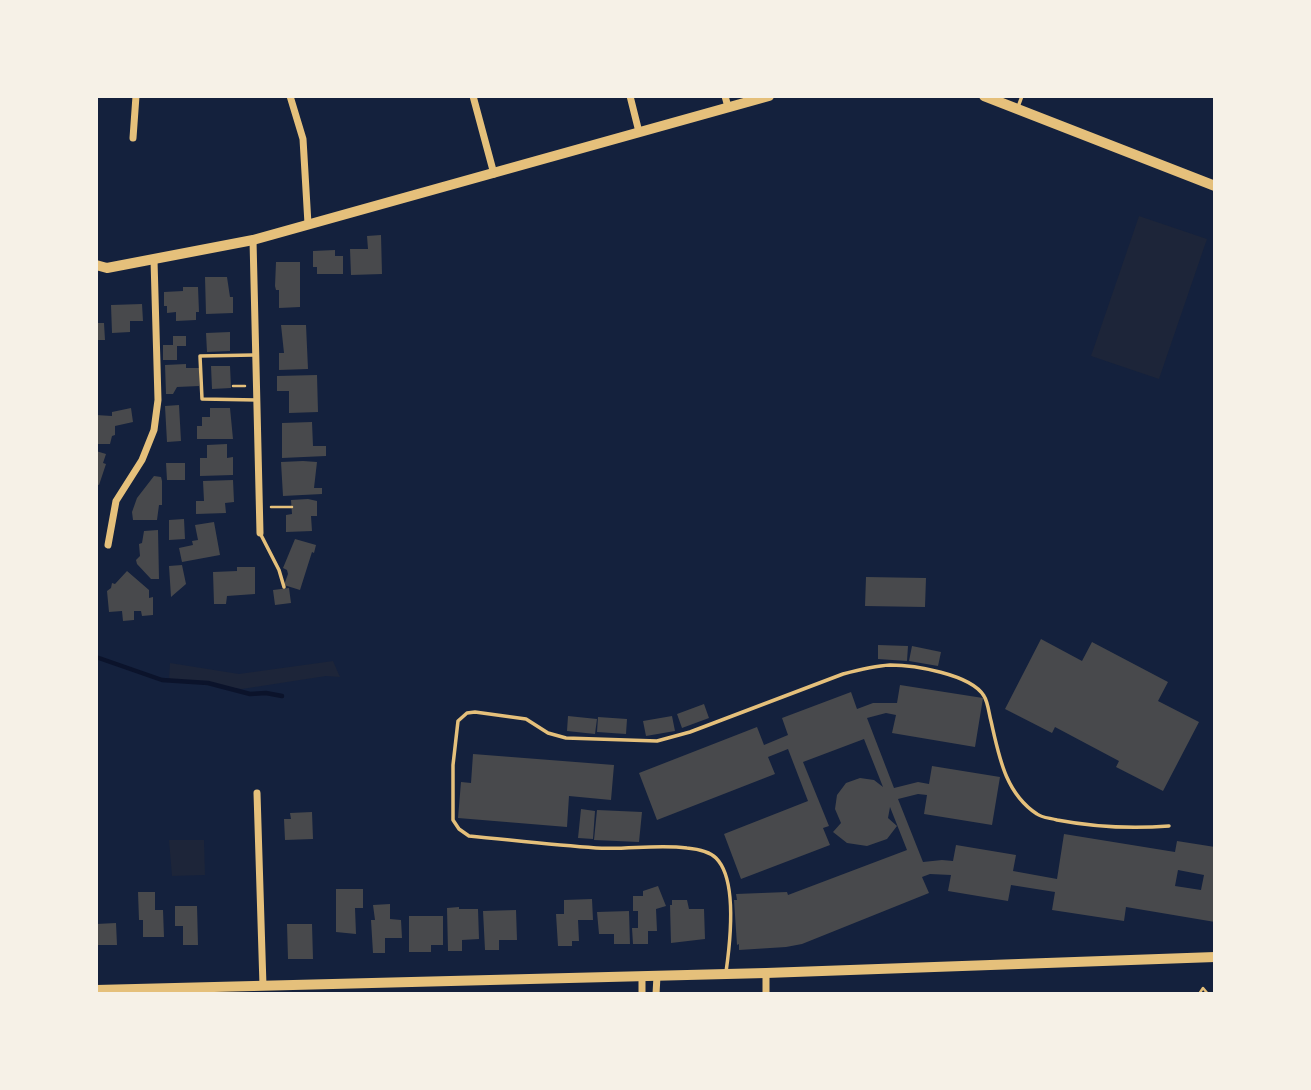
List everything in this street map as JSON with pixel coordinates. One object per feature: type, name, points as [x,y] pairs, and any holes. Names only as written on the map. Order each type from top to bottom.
[{"type":"street","points":[[133,138],[136,96]]},
{"type":"street","points":[[290,96],[303,139],[308,224]]},
{"type":"street","points":[[473,96],[494,174]]},
{"type":"street","points":[[629,96],[639,132]]},
{"type":"street","points":[[96,265],[107,268],[253,240],[639,132],[727,102],[769,96]]},
{"type":"street","points":[[984,96],[1215,186]]},
{"type":"street","points":[[253,240],[260,533]]},
{"type":"street","points":[[108,545],[116,500],[142,460],[154,430],[158,400],[154,260]]},
{"type":"street","points":[[257,793],[263,986]]},
{"type":"street","points":[[96,990],[109,992],[766,973],[1215,957]]},
{"type":"street","points":[[766,973],[766,994]]},
{"type":"street","points":[[642,976],[642,994]]},
{"type":"street","points":[[656,994],[657,976]]},
{"type":"lane","points":[[1017,109],[1022,96]]},
{"type":"lane","points":[[256,355],[200,356],[202,399],[257,400]]},
{"type":"lane","points":[[260,533],[284,587]]},
{"type":"lane","points":[[726,974],[730,939],[728,883],[724,868],[715,857],[701,850],[683,847],[598,848],[469,836],[459,829],[453,820],[453,765],[458,720],[467,713],[475,712],[526,719],[548,733],[566,738],[657,741],[690,732],[855,671],[891,665],[920,668],[950,675],[976,687],[985,696],[1003,770],[1014,794],[1039,816],[1082,825],[1135,828],[1169,826]]},
{"type":"path","points":[[233,386],[245,386]]},
{"type":"path","points":[[270,507],[292,507]]},
{"type":"path","points":[[1199,994],[1203,988],[1208,994]]},
{"type":"shaded area","points":[[1139,216],[1207,239],[1159,379],[1091,356]]},
{"type":"shaded area","points":[[333,661],[340,677],[326,676],[242,689],[169,680],[170,663],[239,674]]},
{"type":"shaded area","points":[[169,840],[204,840],[205,875],[172,876]]},
{"type":"building","points":[[381,235],[382,274],[351,275],[350,249],[368,249],[367,236]]},
{"type":"building","points":[[335,250],[335,256],[343,256],[343,274],[317,274],[317,267],[313,267],[313,251]]},
{"type":"building","points":[[276,262],[300,262],[300,307],[279,308],[279,290],[276,290],[275,286]]},
{"type":"building","points":[[205,277],[227,277],[230,297],[233,297],[233,313],[206,314]]},
{"type":"building","points":[[183,287],[198,287],[199,312],[196,312],[196,320],[176,321],[176,312],[167,313],[167,306],[164,306],[164,292],[183,291]]},
{"type":"building","points":[[142,304],[143,321],[130,321],[130,332],[112,333],[111,305]]},
{"type":"building","points":[[96,323],[104,323],[105,340],[96,340]]},
{"type":"building","points":[[281,325],[306,325],[308,369],[279,370],[279,353],[284,353]]},
{"type":"building","points":[[230,332],[230,351],[207,352],[206,333]]},
{"type":"building","points":[[173,336],[186,336],[186,346],[177,346],[177,360],[163,360],[163,345],[173,345]]},
{"type":"building","points":[[186,364],[186,368],[199,368],[199,386],[177,387],[173,394],[166,394],[165,365]]},
{"type":"building","points":[[211,366],[230,366],[231,388],[212,389]]},
{"type":"building","points":[[317,375],[318,412],[289,413],[289,391],[277,391],[277,376]]},
{"type":"building","points":[[179,405],[181,441],[167,442],[165,406]]},
{"type":"building","points":[[131,408],[133,422],[115,426],[115,435],[112,436],[110,444],[96,444],[96,415],[112,416],[112,412]]},
{"type":"building","points":[[210,408],[230,408],[233,439],[197,439],[197,426],[202,426],[202,417],[210,417]]},
{"type":"building","points":[[312,422],[313,446],[326,446],[326,456],[282,458],[282,423]]},
{"type":"building","points":[[227,444],[227,458],[233,457],[233,475],[200,476],[200,458],[207,458],[207,445]]},
{"type":"building","points":[[96,451],[106,454],[103,463],[106,464],[99,485],[96,484]]},
{"type":"building","points":[[281,462],[317,462],[314,488],[322,488],[322,494],[283,496]]},
{"type":"building","points":[[166,463],[185,463],[185,480],[167,480]]},
{"type":"building","points":[[154,476],[161,477],[162,481],[162,505],[159,505],[157,520],[133,520],[132,512],[137,498]]},
{"type":"building","points":[[233,480],[234,502],[225,503],[226,513],[196,514],[196,501],[204,501],[203,481]]},
{"type":"building","points":[[291,500],[317,501],[317,516],[311,516],[312,531],[286,532],[286,515],[292,514]]},
{"type":"building","points":[[184,519],[185,539],[169,540],[169,520]]},
{"type":"building","points":[[214,522],[220,555],[182,562],[179,548],[193,545],[192,541],[198,540],[195,525]]},
{"type":"building","points":[[158,530],[159,579],[151,579],[136,560],[140,556],[139,544],[142,543],[144,531]]},
{"type":"building","points":[[295,539],[316,545],[300,590],[284,585],[288,574],[283,568]]},
{"type":"building","points":[[182,565],[186,584],[171,597],[169,566]]},
{"type":"building","points":[[237,567],[255,567],[255,594],[227,596],[226,604],[214,604],[213,572],[237,571]]},
{"type":"building","points":[[127,571],[149,590],[149,598],[153,597],[153,615],[142,616],[141,611],[134,611],[134,620],[123,621],[122,611],[109,612],[107,591],[112,583],[115,584]]},
{"type":"building","points":[[866,577],[926,578],[925,607],[865,606]]},
{"type":"building","points":[[289,588],[291,603],[275,605],[273,590]]},
{"type":"building","points":[[1041,639],[1082,661],[1092,642],[1168,682],[1158,701],[1199,722],[1163,791],[1116,767],[1119,761],[1055,727],[1052,733],[1005,709]]},
{"type":"building","points":[[878,645],[908,646],[907,661],[878,659]]},
{"type":"building","points":[[912,646],[941,652],[938,666],[909,661]]},
{"type":"building","points":[[900,685],[983,698],[975,747],[892,733],[896,715],[886,713],[867,718],[894,788],[918,782],[929,784],[932,766],[1000,777],[992,825],[924,814],[927,795],[918,794],[898,799],[923,862],[953,861],[956,845],[1016,855],[1013,871],[1057,879],[1064,834],[1175,852],[1177,841],[1215,847],[1215,922],[1126,907],[1124,921],[1052,910],[1055,892],[1011,885],[1008,901],[948,891],[951,875],[930,874],[922,877],[929,893],[802,944],[739,950],[734,900],[737,900],[736,894],[787,892],[788,895],[907,850],[890,807],[888,818],[897,826],[887,839],[867,846],[847,843],[833,832],[841,823],[835,809],[837,795],[846,783],[860,778],[874,780],[883,787],[864,739],[803,762],[829,826],[823,828],[830,845],[741,879],[724,834],[808,801],[788,749],[768,757],[775,774],[657,820],[639,773],[757,727],[764,745],[788,735],[782,718],[851,692],[857,709],[873,703],[897,703]],"holes":[[[1178,870],[1204,875],[1201,890],[1175,886]]]},
{"type":"building","points":[[704,704],[709,718],[682,728],[677,714]]},
{"type":"building","points":[[568,716],[597,719],[595,734],[567,731]]},
{"type":"building","points":[[672,716],[675,731],[646,736],[643,721]]},
{"type":"building","points":[[598,717],[627,719],[626,734],[597,732]]},
{"type":"building","points":[[473,754],[614,765],[611,800],[569,796],[567,827],[458,818],[461,782],[471,783]]},
{"type":"building","points":[[581,809],[595,811],[593,839],[578,838]]},
{"type":"building","points":[[597,810],[642,812],[639,842],[594,840]]},
{"type":"building","points":[[312,812],[313,839],[285,840],[284,819],[291,819],[290,813]]},
{"type":"building","points":[[658,886],[666,906],[656,909],[657,931],[648,931],[648,944],[633,944],[632,928],[638,928],[638,911],[633,911],[633,896],[643,896],[643,891]]},
{"type":"building","points":[[336,889],[363,889],[363,908],[355,908],[356,934],[336,932]]},
{"type":"building","points":[[138,892],[155,892],[155,910],[163,910],[164,937],[143,937]]},
{"type":"building","points":[[592,899],[593,920],[578,920],[579,941],[572,941],[572,946],[558,946],[556,914],[564,914],[564,900]]},
{"type":"building","points":[[672,900],[687,900],[689,909],[704,909],[705,939],[671,943]]},
{"type":"building","points":[[390,904],[390,919],[401,920],[402,938],[385,938],[385,953],[373,953],[373,905]]},
{"type":"building","points":[[175,906],[197,906],[198,945],[183,945],[183,926],[175,926]]},
{"type":"building","points":[[447,908],[478,909],[479,939],[462,940],[462,951],[448,951]]},
{"type":"building","points":[[516,910],[517,940],[499,940],[499,950],[485,950],[483,911]]},
{"type":"building","points":[[629,911],[630,944],[614,944],[614,934],[599,934],[597,912]]},
{"type":"building","points":[[409,916],[443,916],[443,945],[431,945],[431,952],[409,952]]},
{"type":"building","points":[[116,923],[117,945],[96,945],[96,924]]},
{"type":"building","points":[[287,924],[312,924],[313,959],[288,959]]},
{"type":"waterway","points":[[96,657],[162,680],[208,683],[250,694],[282,696]]}]
